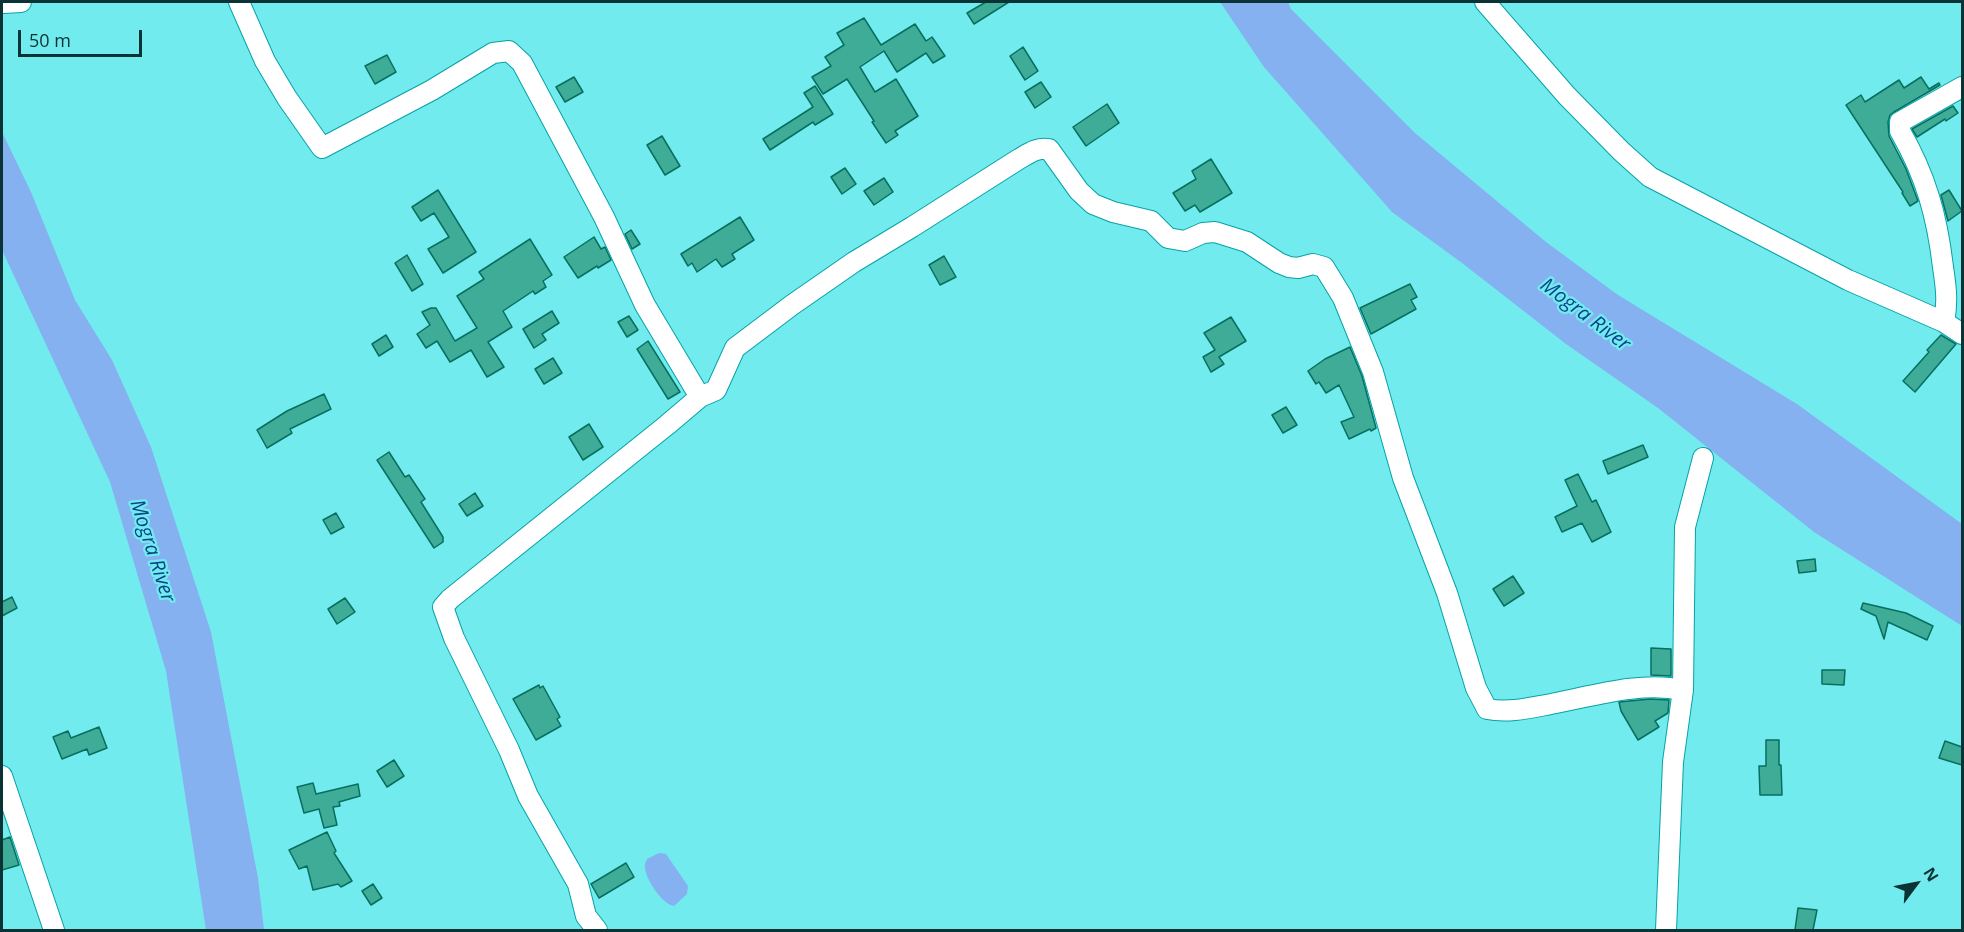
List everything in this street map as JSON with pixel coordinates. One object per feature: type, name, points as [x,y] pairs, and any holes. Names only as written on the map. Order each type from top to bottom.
[{"type":"street","points":[[239,2],[265,61],[287,98],[322,148],[432,90],[493,53],[509,51],[522,63],[604,217],[645,304],[700,397]]},
{"type":"street","points":[[1485,2],[1567,96],[1650,177],[1848,280],[1944,322],[1962,334]]},
{"type":"street","points":[[1944,322],[1948,305],[1939,230],[1921,172],[1900,131],[1900,122],[1962,87]]},
{"type":"street","points":[[597,930],[586,916],[578,884],[528,796],[509,750],[454,638],[444,608],[450,599],[700,397],[716,390],[735,348],[854,262],[1035,150],[1048,149],[1079,191],[1093,204],[1113,212],[1152,221],[1168,238],[1185,241],[1203,233],[1215,232],[1247,242],[1289,267],[1298,268],[1313,264],[1324,267],[1343,298],[1373,372],[1403,478],[1447,593],[1476,688],[1487,709],[1503,712],[1630,689],[1666,687],[1683,690]]},
{"type":"street","points":[[1666,930],[1673,762],[1683,690],[1685,527],[1704,458]]},
{"type":"street","points":[[2,776],[54,930]]},
{"type":"water","name":"Mogra River","points":[[1220,2],[1288,2],[1291,9],[1415,133],[1546,242],[1618,295],[1797,404],[1962,524],[1962,626],[1814,532],[1658,408],[1566,344],[1392,212],[1264,67]]},
{"type":"water","name":"Mogra River","points":[[2,132],[31,192],[75,300],[112,360],[151,447],[211,632],[258,878],[264,930],[206,930],[166,671],[110,482],[2,250]]},
{"type":"water","points":[[659,853],[666,854],[688,886],[687,894],[674,906],[660,897],[646,873],[647,859]]},
{"type":"building","points":[[986,2],[1009,2],[974,24],[967,13]]},
{"type":"building","points":[[864,18],[881,45],[915,24],[926,41],[932,37],[945,56],[933,63],[926,53],[897,72],[884,51],[860,67],[875,92],[896,79],[918,116],[895,131],[898,135],[886,143],[847,79],[823,94],[812,77],[831,66],[825,57],[844,45],[837,33]]},
{"type":"building","points":[[1023,47],[1038,71],[1025,80],[1010,56]]},
{"type":"building","points":[[387,55],[396,72],[375,84],[365,66]]},
{"type":"building","points":[[574,77],[583,92],[565,102],[556,87]]},
{"type":"building","points":[[1921,77],[1929,89],[1939,83],[1940,85],[1894,112],[1890,115],[1888,122],[1889,136],[1906,169],[1918,201],[1910,206],[1846,105],[1861,95],[1865,102],[1899,80],[1904,88]]},
{"type":"building","points":[[1041,82],[1051,97],[1035,108],[1025,92]]},
{"type":"building","points":[[815,86],[833,114],[815,125],[813,122],[770,150],[763,139],[813,107],[804,93]]},
{"type":"building","points":[[1107,104],[1119,123],[1086,146],[1073,127]]},
{"type":"building","points":[[1953,106],[1958,113],[1917,137],[1912,129]]},
{"type":"building","points":[[662,136],[680,166],[665,175],[647,145]]},
{"type":"building","points":[[1211,159],[1232,193],[1200,212],[1195,205],[1185,211],[1173,193],[1196,179],[1192,171]]},
{"type":"building","points":[[845,168],[856,184],[842,194],[831,177]]},
{"type":"building","points":[[884,178],[893,192],[874,205],[864,191]]},
{"type":"building","points":[[438,190],[476,252],[443,273],[428,249],[449,237],[434,213],[421,221],[412,207]]},
{"type":"building","points":[[1949,190],[1962,211],[1948,221],[1941,195]]},
{"type":"building","points":[[740,217],[754,240],[732,254],[735,259],[722,267],[716,259],[697,272],[692,263],[688,266],[681,254]]},
{"type":"building","points":[[631,230],[640,244],[632,249],[625,234]]},
{"type":"building","points":[[594,237],[601,249],[605,247],[611,260],[578,278],[564,257]]},
{"type":"building","points":[[530,239],[552,275],[543,281],[546,287],[535,294],[533,291],[503,311],[512,327],[488,342],[504,367],[487,377],[471,350],[450,362],[437,341],[426,348],[417,334],[430,325],[422,312],[436,308],[455,341],[477,328],[457,296],[484,279],[479,272]]},
{"type":"building","points":[[407,255],[423,284],[412,291],[395,263]]},
{"type":"building","points":[[944,256],[956,277],[940,285],[929,265]]},
{"type":"building","points":[[1410,284],[1417,297],[1411,300],[1416,309],[1371,334],[1360,308]]},
{"type":"building","points":[[552,311],[559,323],[542,334],[546,340],[534,348],[523,329]]},
{"type":"building","points":[[629,316],[638,330],[627,337],[618,322]]},
{"type":"building","points":[[1231,317],[1246,341],[1219,357],[1224,364],[1211,372],[1203,357],[1215,350],[1204,333]]},
{"type":"building","points":[[386,335],[393,347],[379,356],[372,344]]},
{"type":"building","points":[[1941,335],[1956,344],[1915,392],[1903,381]]},
{"type":"building","points":[[648,341],[680,392],[668,399],[637,349]]},
{"type":"building","points":[[1350,347],[1362,376],[1376,428],[1349,439],[1341,422],[1354,417],[1339,385],[1326,393],[1319,382],[1316,384],[1308,371],[1325,359]]},
{"type":"building","points":[[553,358],[562,373],[544,384],[535,369]]},
{"type":"building","points":[[324,394],[331,409],[290,429],[292,433],[267,448],[257,430],[287,411]]},
{"type":"building","points":[[1286,407],[1297,425],[1283,433],[1272,415]]},
{"type":"building","points":[[589,424],[603,447],[583,460],[569,437]]},
{"type":"building","points":[[1643,445],[1648,457],[1608,474],[1603,461]]},
{"type":"building","points":[[389,452],[405,477],[409,475],[425,499],[421,502],[443,537],[443,542],[434,548],[377,460]]},
{"type":"building","points":[[1578,474],[1592,502],[1596,500],[1611,532],[1592,542],[1582,523],[1562,532],[1555,517],[1577,506],[1565,480]]},
{"type":"building","points":[[475,493],[483,506],[467,516],[459,504]]},
{"type":"building","points":[[336,513],[344,527],[331,534],[323,520]]},
{"type":"building","points":[[1815,559],[1816,571],[1799,573],[1797,561]]},
{"type":"building","points":[[1513,576],[1524,593],[1504,606],[1493,589]]},
{"type":"building","points":[[12,597],[17,608],[2,616],[2,602]]},
{"type":"building","points":[[345,598],[355,612],[337,624],[328,609]]},
{"type":"building","points":[[1863,603],[1906,613],[1933,626],[1927,640],[1888,622],[1884,639],[1876,616],[1861,609]]},
{"type":"building","points":[[1651,648],[1671,649],[1671,676],[1651,675]]},
{"type":"building","points":[[1822,670],[1845,670],[1844,685],[1822,684]]},
{"type":"building","points":[[539,685],[540,688],[543,686],[560,717],[557,719],[561,726],[536,740],[513,699]]},
{"type":"building","points":[[1669,700],[1668,713],[1655,721],[1659,727],[1638,740],[1621,711],[1619,702]]},
{"type":"building","points":[[99,727],[107,748],[89,755],[87,749],[62,759],[53,737],[68,731],[71,738]]},
{"type":"building","points":[[1766,740],[1779,740],[1782,795],[1760,795],[1759,766],[1766,766]]},
{"type":"building","points":[[1945,741],[1962,747],[1962,765],[1939,758]]},
{"type":"building","points":[[394,760],[404,776],[387,787],[377,771]]},
{"type":"building","points":[[313,783],[316,794],[358,784],[360,796],[339,802],[340,806],[333,807],[337,825],[324,828],[319,809],[304,813],[297,787]]},
{"type":"building","points":[[327,832],[336,851],[334,853],[352,881],[341,887],[338,884],[313,890],[307,866],[299,869],[289,850]]},
{"type":"building","points":[[10,837],[19,865],[2,870],[2,840]]},
{"type":"building","points":[[626,863],[634,877],[599,898],[591,884]]},
{"type":"building","points":[[373,884],[382,898],[371,905],[362,891]]},
{"type":"building","points":[[1798,908],[1817,910],[1813,930],[1795,930]]}]
